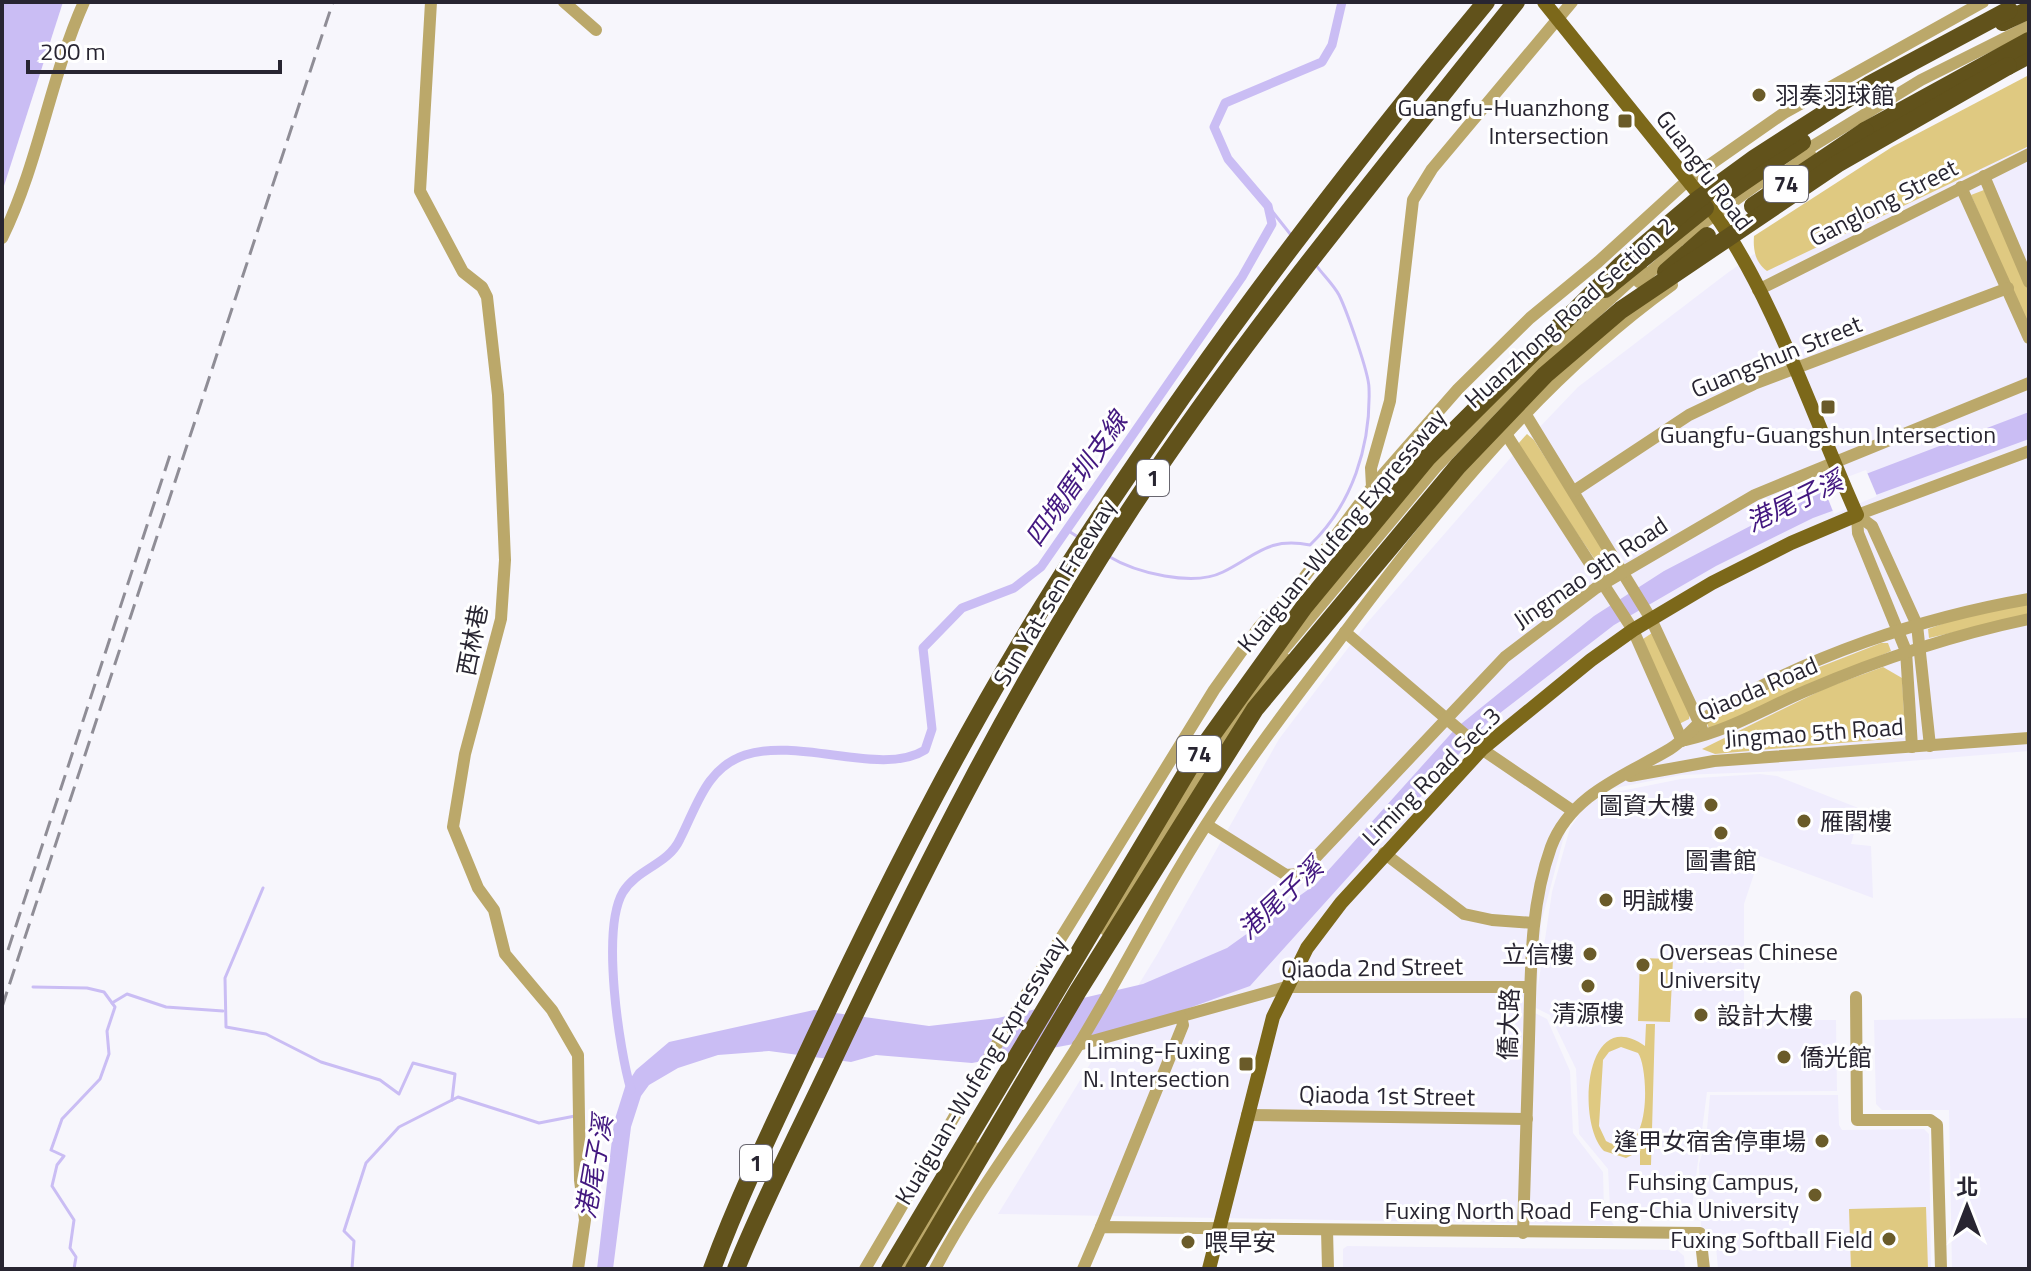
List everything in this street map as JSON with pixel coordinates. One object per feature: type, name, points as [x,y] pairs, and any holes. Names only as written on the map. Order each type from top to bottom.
[{"type":"highway","name":"Sun Yat-sen Freeway","points":[[712,1269],[833,997],[958,758],[1083,543],[1236,321],[1390,117],[1486,2]]},
{"type":"highway","name":"Sun Yat-sen Freeway","points":[[736,1269],[861,1001],[939,843],[1016,702],[1131,509],[1270,311],[1516,2]]},
{"type":"highway","points":[[1590,300],[1622,264],[1696,201],[1755,158],[1869,85],[2017,6]]},
{"type":"highway","name":"Kuaiguan-Wufeng Expressway","points":[[890,1269],[1112,895],[1246,683],[1428,457],[1590,300],[1644,260],[1705,208],[1804,140],[1912,72],[2029,10]]},
{"type":"highway","name":"Kuaiguan-Wufeng Expressway","points":[[914,1269],[1109,940],[1255,709],[1458,466],[1545,375],[1707,236],[1865,131],[2029,41]]},
{"type":"highway","points":[[1621,310],[1848,157],[2029,55]]},
{"type":"main road","name":"Guangfu Road","points":[[1544,2],[1688,180],[1733,242],[1758,290],[1857,515]]},
{"type":"main road","name":"Liming Road Sec.3","points":[[1209,1269],[1273,1017],[1286,987],[1320,929],[1384,853],[1482,749],[1633,630],[1791,543],[1857,515]]},
{"type":"street","points":[[2,238],[24,181],[65,45],[84,2]]},
{"type":"street","name":"西林巷","points":[[431,2],[420,191],[463,272],[482,287],[487,297],[498,395],[504,548],[501,619],[465,754],[453,827],[478,888],[494,910],[505,954],[552,1010],[578,1055],[580,1180],[585,1220],[578,1269]]},
{"type":"street","points":[[564,2],[596,30]]},
{"type":"street","points":[[1372,487],[1371,468],[1390,401],[1413,200],[1432,169],[1572,2]]},
{"type":"street","name":"Huanzhong Road Section 2","points":[[911,1187],[1214,690],[1259,627],[1303,579],[1372,487],[1458,389],[1530,318],[1598,262],[1688,180],[1784,113],[1983,2]]},
{"type":"street","name":"Huanzhong Road Section 2","points":[[1029,1053],[1200,764],[1263,674],[1437,466],[1512,388],[1635,276],[1716,216],[1826,142],[2029,28]]},
{"type":"street","name":"Huanzhong Road Section 2","points":[[1078,1045],[1207,825],[1261,745],[1465,477],[1506,434],[1570,372],[1664,291],[1733,242],[1913,125],[2029,61]]},
{"type":"street","name":"Ganglong Street","points":[[1758,290],[2029,154]]},
{"type":"street","points":[[1984,176],[2029,282]]},
{"type":"street","points":[[1961,187],[2029,338]]},
{"type":"street","name":"Huanzhong Road Section 2","points":[[1029,1053],[1259,688],[1312,630],[1386,534],[1489,421],[1555,356],[1716,216]]},
{"type":"street","name":"Guangshun Street","points":[[1574,491],[1689,415],[1793,369],[2008,288]]},
{"type":"street","name":"Jingmao 9th Road","points":[[1207,825],[1286,875],[1295,877],[1404,767],[1505,657],[1604,583],[1755,495],[1835,466],[2029,383]]},
{"type":"street","points":[[1526,415],[1651,619],[1702,730]]},
{"type":"street","points":[[1506,434],[1633,630],[1676,745],[1686,758],[1714,761]]},
{"type":"street","points":[[1857,515],[2029,451]]},
{"type":"street","points":[[1857,515],[1872,526],[1917,625],[1922,647],[1930,746]]},
{"type":"street","points":[[1857,515],[1858,533],[1906,651],[1912,747]]},
{"type":"street","name":"Qiaoda Road","points":[[1702,730],[1709,715],[1783,678],[1900,631],[2029,599]]},
{"type":"street","name":"Qiaoda Road","points":[[1676,745],[1702,730],[1906,651],[2029,619]]},
{"type":"street","points":[[1345,632],[1482,749],[1573,811]]},
{"type":"street","name":"Jingmao 5th Road","points":[[1605,785],[1635,774],[1714,761],[2029,738]]},
{"type":"street","name":"僑大路","points":[[1523,1233],[1534,923],[1553,843],[1573,811],[1605,785],[1676,745]]},
{"type":"street","points":[[1384,853],[1454,909],[1476,918],[1534,923]]},
{"type":"street","name":"Qiaoda 2nd Street","points":[[1078,1045],[1286,987],[1530,987]]},
{"type":"street","points":[[1856,997],[1857,1120],[1930,1120],[1937,1125],[1941,1269]]},
{"type":"street","points":[[1083,1269],[1183,1025],[1181,1017]]},
{"type":"street","points":[[935,1269],[965,1216],[1078,1045]]},
{"type":"street","points":[[899,1269],[1029,1053]]},
{"type":"street","name":"Qiaoda 1st Street","points":[[1247,1115],[1527,1119]]},
{"type":"street","points":[[865,1269],[911,1187],[965,1216]]},
{"type":"street","name":"Fuxing North Road","points":[[1101,1227],[1700,1233],[1704,1269]]},
{"type":"street","points":[[1327,1230],[1328,1269]]},
{"type":"shaded area","points":[[2,2],[63,2],[2,192]]},
{"type":"shaded area","points":[[2029,75],[2029,146],[1767,271],[1757,260],[1754,236],[1892,147]]},
{"type":"shaded area","points":[[2029,84],[2029,751],[1789,771],[1681,775],[1605,790],[1582,802],[1567,825],[1541,923],[1537,993],[1552,892],[1570,828],[1585,806],[1606,794],[1681,779],[1760,774],[1777,776],[1861,809],[1851,844],[1871,846],[1873,898],[1760,856],[1744,904],[1744,1020],[1836,1020],[1837,1091],[1707,1092],[1691,1215],[1613,1214],[1608,1169],[1579,1134],[1576,1069],[1550,1015],[1536,1008],[1535,1013],[1547,1019],[1570,1071],[1573,1133],[1603,1172],[1604,1211],[1614,1225],[998,1214],[1158,953],[1279,739],[1367,623],[1513,455],[1578,387],[1726,274],[1767,245]]},
{"type":"shaded area","points":[[1984,190],[2029,291],[2029,331],[1971,195]]},
{"type":"shaded area","points":[[2029,412],[2029,439],[1813,518],[1716,566],[1614,625],[1487,723],[1250,986],[1106,1038],[972,1063],[876,1055],[851,1062],[769,1051],[718,1055],[678,1068],[649,1085],[641,1096],[631,1127],[613,1269],[597,1269],[614,1122],[625,1087],[636,1070],[669,1042],[814,1010],[929,1026],[998,1018],[1143,984],[1227,948],[1316,884],[1456,728],[1594,616],[1664,571],[1808,496]]},
{"type":"shaded area","points":[[1527,434],[1534,440],[1610,559],[1610,565],[1602,570],[1517,445]]},
{"type":"shaded area","points":[[2029,604],[2029,615],[1929,638],[1928,629],[1964,616]]},
{"type":"shaded area","points":[[1652,633],[1690,712],[1689,719],[1679,724],[1643,639]]},
{"type":"shaded area","points":[[1881,643],[1888,643],[1891,651],[1710,731],[1706,721],[1784,681]]},
{"type":"shaded area","points":[[1883,667],[1902,678],[1905,731],[1899,738],[1715,754],[1702,749],[1828,687]]},
{"type":"shaded area","points":[[1640,958],[1673,959],[1670,1022],[1638,1021]]},
{"type":"shaded area","points":[[2029,1018],[2029,1269],[1952,1269],[1949,1110],[1882,1110],[1876,1104],[1874,1020]]},
{"type":"shaded area","points":[[1646,1024],[1655,1024],[1651,1165],[1640,1165],[1640,1151],[1626,1158],[1604,1151],[1595,1137],[1590,1117],[1591,1072],[1598,1053],[1609,1040],[1625,1037],[1645,1046]],"holes":[[[1621,1047],[1638,1053],[1642,1062],[1645,1094],[1640,1129],[1632,1140],[1621,1145],[1606,1141],[1599,1126],[1603,1060],[1609,1052]]]},
{"type":"shaded area","name":"Fuhsing Campus, Feng-Chia University","points":[[1710,1095],[1838,1095],[1839,1125],[1842,1130],[1924,1129],[1929,1134],[1931,1269],[1718,1269],[1715,1236],[1701,1226],[1699,1164],[1706,1141]]},
{"type":"shaded area","name":"Fuxing Softball Field","points":[[1926,1207],[1928,1269],[1851,1269],[1849,1209]]},
{"type":"shaded area","points":[[1347,1246],[1677,1250],[1684,1256],[1685,1269],[1343,1269],[1343,1249]]},
{"type":"pier","points":[[1866,470],[1877,496],[1834,514],[1823,486]]},
{"type":"waterway","name":"四塊厝圳支線","points":[[631,1090],[614,990],[613,933],[623,892],[637,877],[675,848],[704,790],[732,761],[767,751],[790,750],[886,760],[925,750],[932,729],[923,648],[962,608],[1014,588],[1041,567],[1242,277],[1272,224],[1268,206],[1228,159],[1214,127],[1225,103],[1322,62],[1332,45],[1342,2]]},
{"type":"waterway","points":[[1268,206],[1291,235]]},
{"type":"waterway","points":[[1108,556],[1149,572],[1196,578],[1223,572],[1264,549],[1283,543],[1310,545],[1325,529],[1348,493],[1356,473],[1367,431],[1369,388],[1339,295],[1316,265]]},
{"type":"waterway","points":[[1067,530],[1078,537]]},
{"type":"waterway","points":[[263,888],[225,978],[226,1027],[266,1034],[321,1062],[380,1080],[399,1094],[413,1063],[455,1074],[452,1100]]},
{"type":"waterway","points":[[33,987],[87,988],[104,992],[115,1007],[107,1031],[109,1054],[100,1079],[62,1119],[51,1150],[64,1156],[57,1165],[52,1186],[74,1220],[70,1248],[76,1257],[74,1269]]},
{"type":"waterway","points":[[112,1003],[127,994],[166,1007],[223,1011]]},
{"type":"waterway","name":"港尾子溪","points":[[352,1269],[354,1241],[344,1231],[366,1163],[399,1127],[458,1097],[539,1123],[575,1116]]},
{"type":"railway","points":[[2,1007],[333,2]]},
{"type":"railway","points":[[8,950],[171,452]]},
{"type":"place","name":"羽奏羽球館","points":[[1759,95]]},
{"type":"place","name":"Guangfu-Huanzhong Intersection","points":[[1625,121]]},
{"type":"place","name":"Guangfu-Guangshun Intersection","points":[[1828,407]]},
{"type":"place","name":"圖資大樓","points":[[1711,805]]},
{"type":"place","name":"雁閣樓","points":[[1804,821]]},
{"type":"place","name":"圖書館","points":[[1721,833]]},
{"type":"place","name":"明誠樓","points":[[1606,900]]},
{"type":"place","name":"立信樓","points":[[1590,954]]},
{"type":"place","name":"Overseas Chinese University","points":[[1643,965]]},
{"type":"place","name":"清源樓","points":[[1588,986]]},
{"type":"place","name":"設計大樓","points":[[1701,1015]]},
{"type":"place","name":"僑光館","points":[[1784,1057]]},
{"type":"place","name":"Liming-Fuxing N. Intersection","points":[[1246,1064]]},
{"type":"place","name":"逢甲女宿舍停車場","points":[[1822,1141]]},
{"type":"place","name":"Fuhsing Campus, Feng-Chia University","points":[[1815,1195]]},
{"type":"place","name":"Fuxing Softball Field","points":[[1889,1239]]},
{"type":"place","name":"喂早安","points":[[1188,1242]]}]
